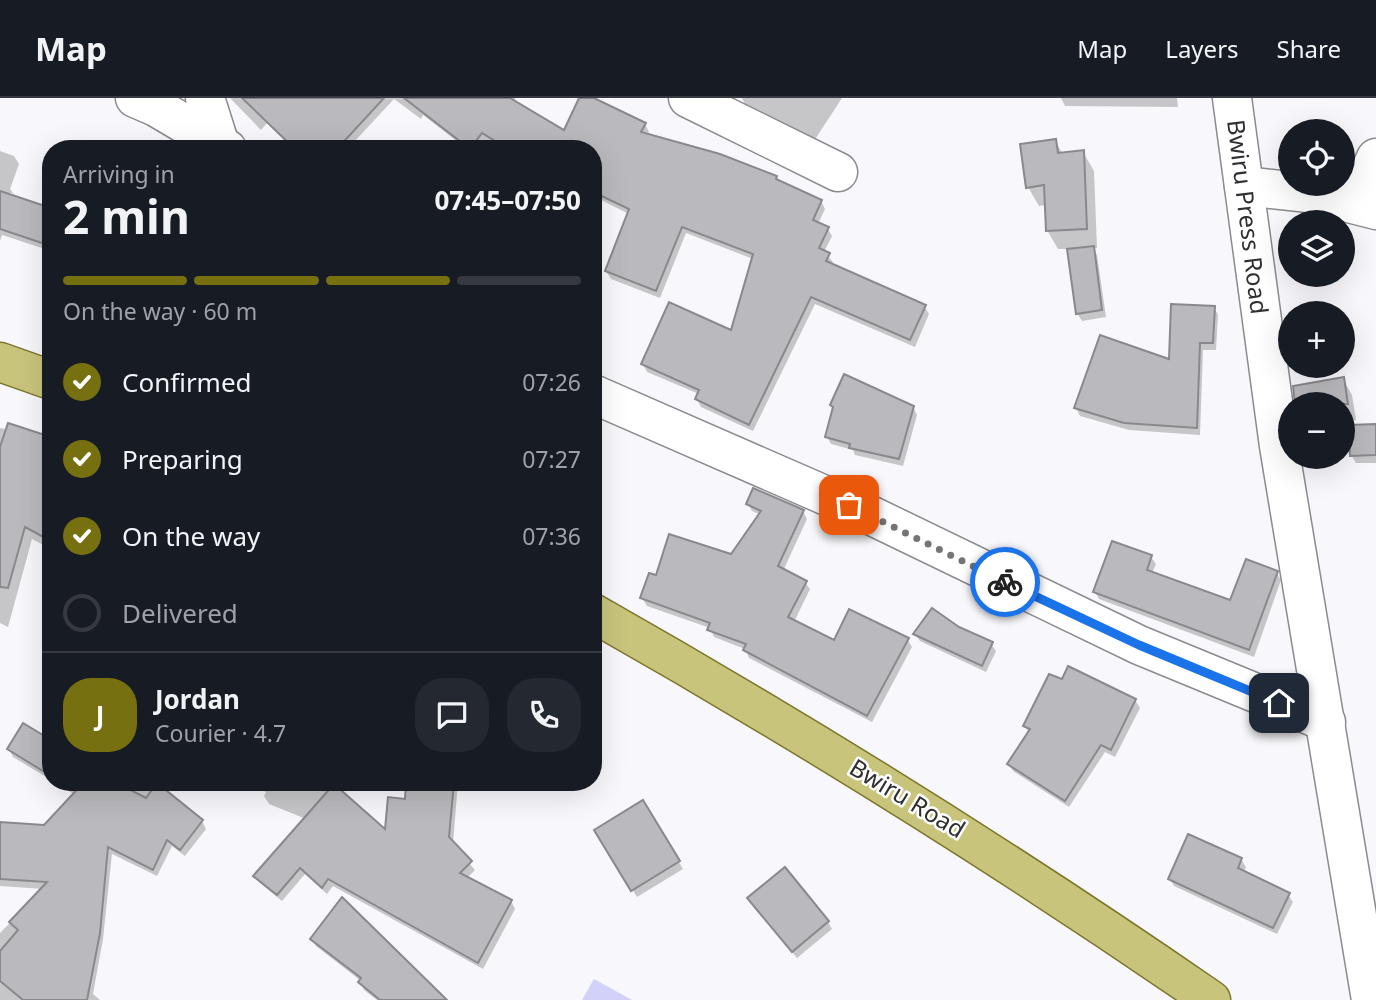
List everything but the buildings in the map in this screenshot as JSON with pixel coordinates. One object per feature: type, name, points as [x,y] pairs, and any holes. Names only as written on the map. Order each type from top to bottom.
[{"type":"main road","points":[[0,362],[42,377]]},
{"type":"main road","name":"Bwiru Road","points":[[602,618],[942,820],[1055,892],[1212,1000]]},
{"type":"street","points":[[135,98],[212,140]]},
{"type":"street","points":[[205,98],[221,140]]},
{"type":"street","points":[[688,98],[838,172]]},
{"type":"street","name":"Bwiru Press Road","points":[[1232,98],[1275,419],[1371,1000]]},
{"type":"street","points":[[1244,186],[1309,193],[1366,207],[1376,158]]},
{"type":"street","points":[[602,398],[857,509],[1139,645],[1326,722]]},
{"type":"shaded area","points":[[594,979],[632,1000],[582,1000]]},
{"type":"way so far","points":[[849,505],[1005,582]]},
{"type":"route","points":[[1005,582],[1139,645],[1279,703]]}]
